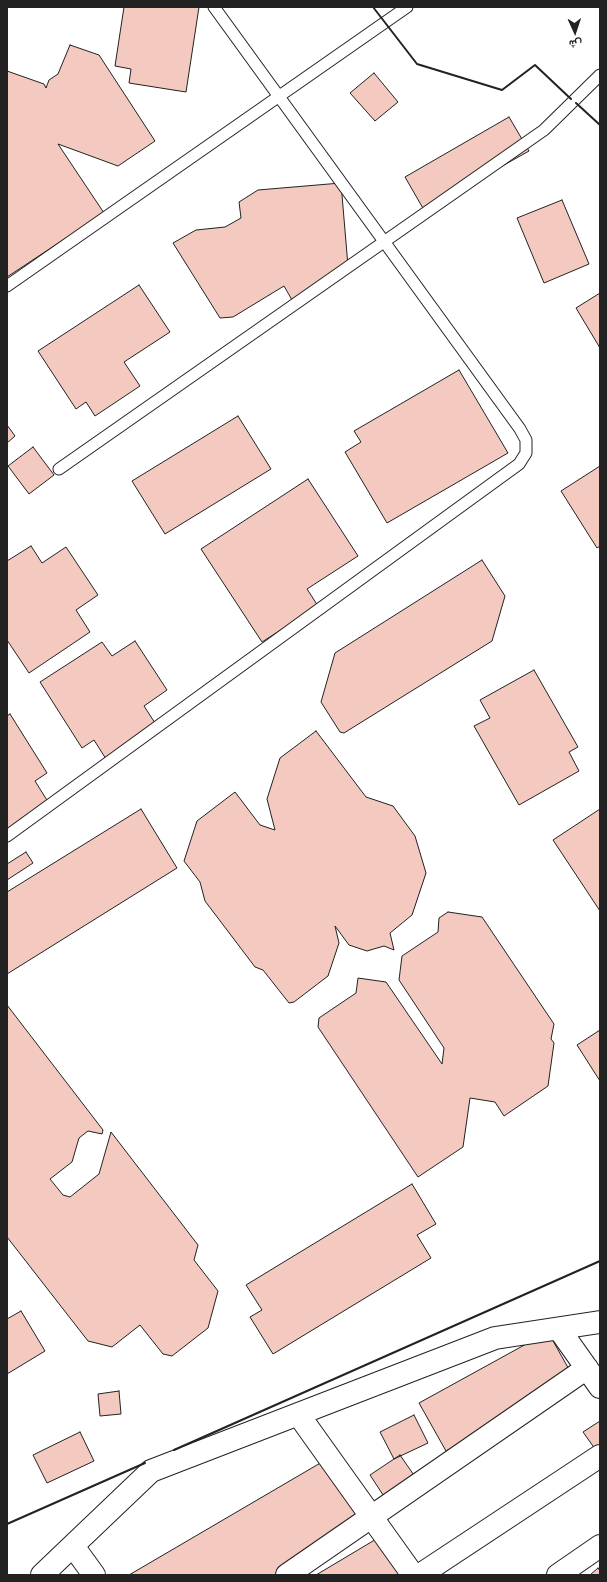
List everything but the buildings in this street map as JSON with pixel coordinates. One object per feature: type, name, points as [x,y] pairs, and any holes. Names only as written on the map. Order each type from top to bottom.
[{"type":"street","points":[[42,1575],[151,1471],[496,1338],[600,1322]]},
{"type":"street","points":[[559,1329],[600,1387]]},
{"type":"street","points":[[287,1575],[587,1368]]},
{"type":"street","points":[[298,1414],[413,1575]]},
{"type":"street","points":[[420,1575],[600,1456]]},
{"type":"street","points":[[73,1546],[94,1575]]},
{"type":"street","points":[[558,1575],[600,1546]]},
{"type":"lane","points":[[7,836],[519,464],[526,453],[526,440],[520,429],[214,7]]},
{"type":"lane","points":[[7,286],[407,7]]},
{"type":"lane","points":[[60,469],[544,130],[600,75]]},
{"type":"wall","points":[[373,7],[417,64],[502,90],[535,65],[571,99]]},
{"type":"wall","points":[[576,103],[600,125]]},
{"type":"wall","points":[[174,1450],[600,1261]]},
{"type":"wall","points":[[7,1524],[145,1463]]}]
